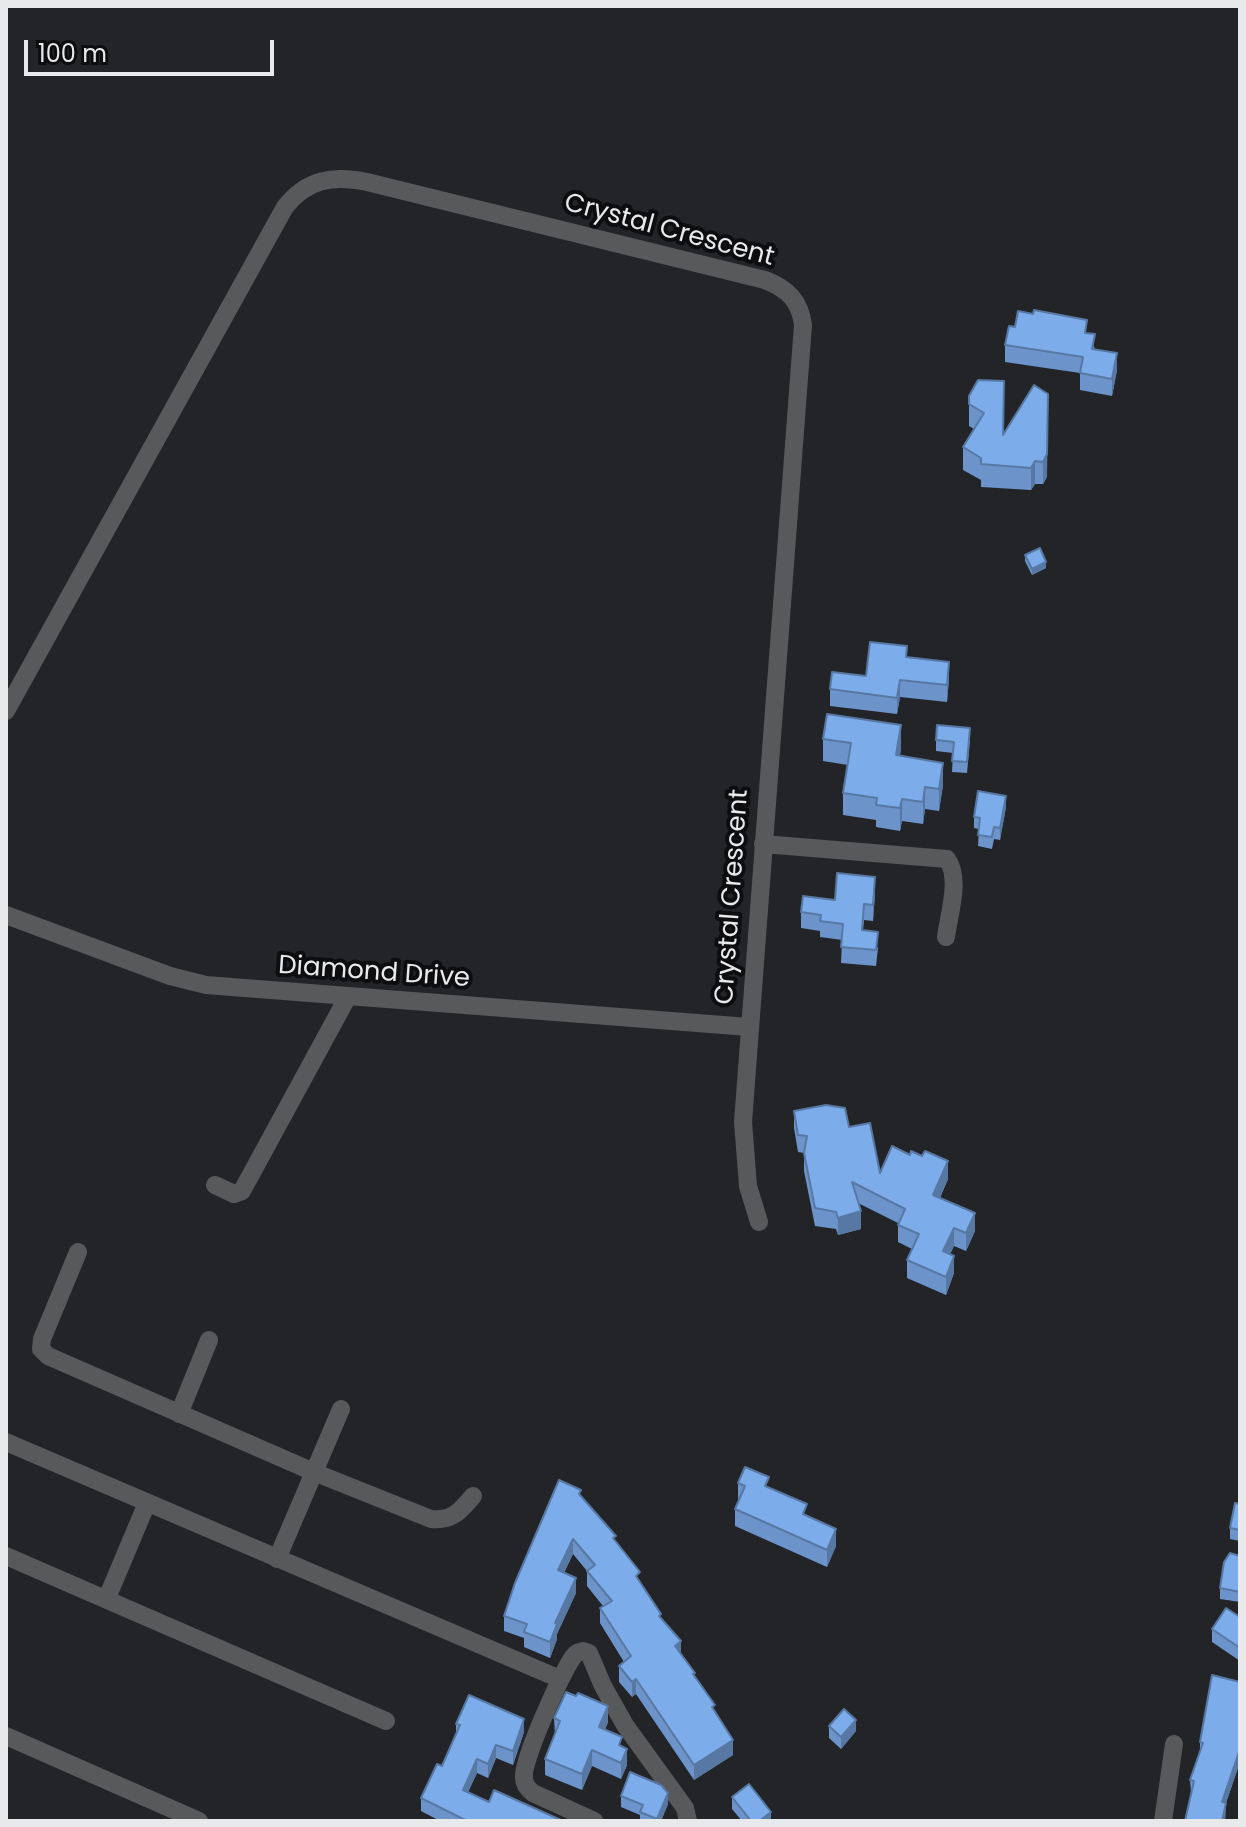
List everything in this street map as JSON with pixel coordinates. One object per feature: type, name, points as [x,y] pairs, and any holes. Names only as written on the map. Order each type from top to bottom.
[{"type":"street","name":"Crystal Crescent","points":[[6,711],[285,207],[300,191],[315,182],[335,178],[354,179],[765,280],[788,292],[797,302],[803,325],[743,1122],[748,1186],[759,1222]]},
{"type":"street","points":[[763,844],[947,859],[953,867],[953,879],[946,937]]},
{"type":"street","name":"Diamond Drive","points":[[6,915],[195,983],[347,998],[749,1027]]},
{"type":"street","points":[[215,1185],[234,1194],[242,1191],[347,998]]},
{"type":"street","points":[[78,1252],[42,1339],[43,1353],[316,1473],[431,1519],[444,1520],[455,1516],[473,1496]]},
{"type":"street","points":[[179,1414],[209,1340]]},
{"type":"street","points":[[277,1559],[341,1409]]},
{"type":"street","points":[[6,1442],[560,1679]]},
{"type":"street","points":[[107,1598],[147,1503]]},
{"type":"street","points":[[6,1556],[386,1721]]},
{"type":"street","points":[[594,1821],[533,1793],[523,1777],[526,1761],[560,1679],[576,1654],[583,1651],[589,1653],[620,1718],[685,1808],[688,1821]]},
{"type":"street","points":[[6,1736],[199,1821]]},
{"type":"street","points":[[1163,1821],[1174,1744]]},
{"type":"building","points":[[1034,310],[1087,320],[1085,333],[1095,334],[1092,349],[1117,353],[1112,379],[1080,373],[1083,357],[1005,345],[1009,326],[1015,327],[1018,311],[1033,314]]},
{"type":"building","points":[[978,380],[1004,381],[1003,435],[1034,385],[1048,394],[1047,454],[1043,462],[1035,461],[1031,468],[981,464],[981,458],[963,447],[984,413],[969,404],[969,396]]},
{"type":"building","points":[[1040,548],[1046,562],[1032,569],[1025,555]]},
{"type":"building","points":[[870,642],[907,646],[906,657],[949,662],[947,685],[900,680],[897,698],[830,689],[832,672],[866,676]]},
{"type":"building","points":[[827,714],[901,725],[896,755],[943,763],[939,789],[925,787],[923,802],[902,799],[900,808],[876,805],[877,798],[843,793],[851,743],[823,739]]},
{"type":"building","points":[[937,725],[970,728],[967,762],[952,761],[954,742],[936,740]]},
{"type":"building","points":[[978,791],[1006,796],[1000,828],[994,827],[992,837],[978,835],[980,818],[974,817]]},
{"type":"building","points":[[837,873],[875,877],[873,905],[864,904],[862,930],[878,932],[876,950],[841,947],[843,924],[820,921],[821,915],[801,912],[803,896],[835,900]]},
{"type":"building","points":[[826,1105],[845,1108],[849,1127],[870,1123],[880,1173],[892,1146],[910,1155],[911,1151],[922,1156],[925,1151],[948,1161],[933,1195],[975,1213],[966,1233],[954,1228],[943,1251],[954,1256],[946,1277],[907,1260],[919,1234],[898,1225],[905,1209],[852,1182],[861,1211],[838,1218],[836,1212],[815,1208],[804,1153],[807,1136],[798,1135],[794,1111]]},
{"type":"building","points":[[745,1467],[769,1477],[765,1486],[807,1504],[803,1514],[836,1529],[827,1550],[735,1509],[745,1486],[738,1483]]},
{"type":"building","points":[[559,1480],[581,1490],[579,1494],[616,1536],[613,1538],[640,1572],[636,1576],[661,1614],[659,1616],[681,1641],[675,1646],[715,1705],[712,1707],[733,1740],[694,1765],[636,1679],[632,1682],[619,1666],[631,1656],[600,1608],[612,1601],[587,1571],[595,1565],[573,1539],[558,1570],[576,1578],[555,1623],[550,1642],[524,1632],[527,1624],[504,1616]]},
{"type":"building","points":[[1235,1503],[1240,1504],[1240,1530],[1230,1528]]},
{"type":"building","points":[[1230,1553],[1240,1556],[1240,1592],[1220,1588],[1224,1562]]},
{"type":"building","points":[[1226,1608],[1240,1617],[1240,1648],[1212,1629]]},
{"type":"building","points":[[1212,1675],[1240,1682],[1240,1749],[1222,1802],[1226,1803],[1222,1821],[1185,1821],[1194,1781],[1190,1780],[1203,1743],[1200,1742]]},
{"type":"building","points":[[566,1692],[576,1696],[578,1693],[608,1706],[599,1727],[622,1737],[619,1745],[627,1749],[621,1763],[592,1750],[582,1774],[545,1759],[560,1721],[554,1718]]},
{"type":"building","points":[[469,1695],[524,1719],[513,1751],[496,1745],[488,1764],[477,1759],[463,1790],[489,1802],[494,1790],[563,1821],[467,1821],[421,1798],[437,1764],[442,1766]]},
{"type":"building","points":[[844,1709],[856,1720],[841,1737],[829,1726]]},
{"type":"building","points":[[630,1772],[661,1785],[668,1793],[657,1819],[640,1812],[643,1805],[621,1796]]},
{"type":"building","points":[[749,1784],[771,1812],[759,1821],[751,1821],[732,1797]]}]
